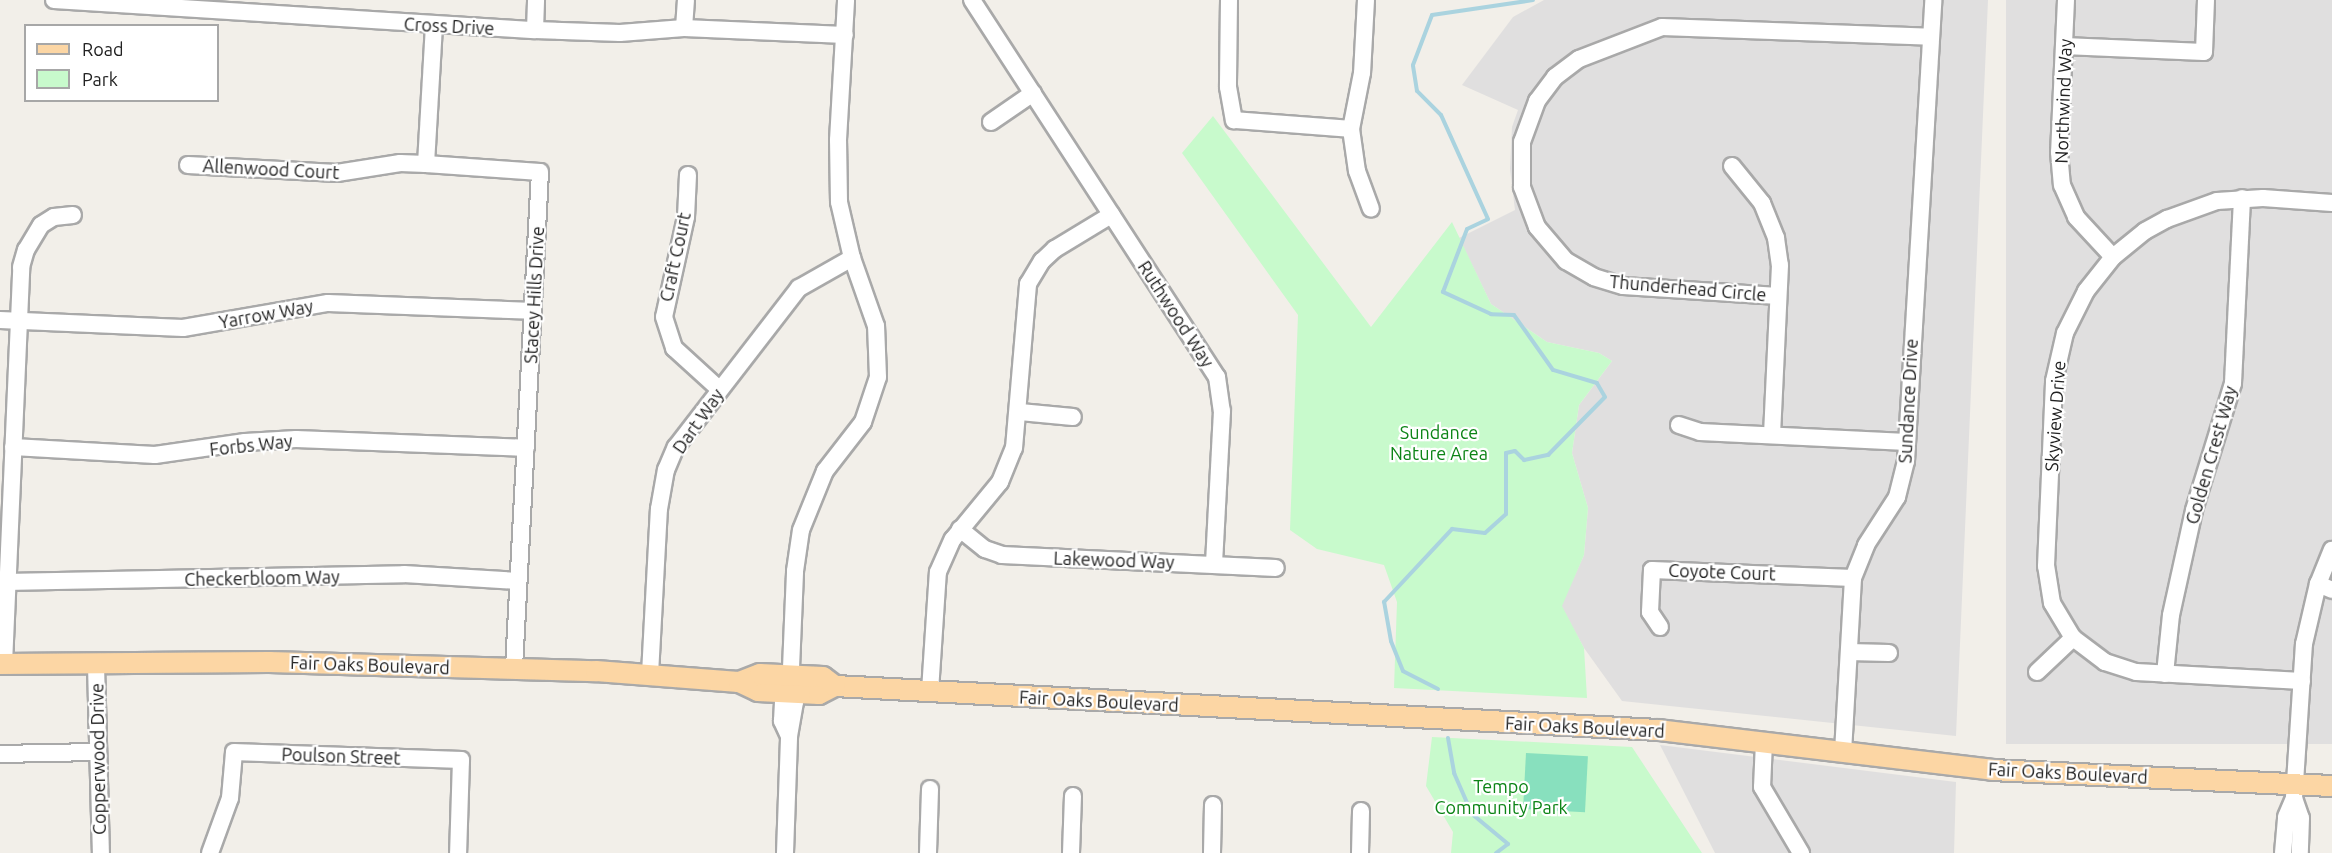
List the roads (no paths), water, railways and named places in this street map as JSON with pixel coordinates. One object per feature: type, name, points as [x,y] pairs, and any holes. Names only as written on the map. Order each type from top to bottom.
[{"type":"main road","name":"Fair Oaks Boulevard","points":[[2,664],[269,662],[650,674],[739,682],[758,691],[791,684],[819,694],[836,686],[1659,730],[1992,770],[2294,791],[2332,786]]},
{"type":"street","name":"Cross Drive","points":[[54,0],[233,5],[435,26],[620,33],[684,28],[845,35]]},
{"type":"street","points":[[535,30],[537,0]]},
{"type":"street","points":[[684,28],[686,0]]},
{"type":"street","points":[[785,853],[789,736],[795,702],[791,684],[795,571],[807,509],[825,471],[863,422],[878,377],[876,326],[852,258],[837,173],[846,0]]},
{"type":"street","name":"Ruthwood Way","points":[[972,0],[1217,377],[1221,411],[1214,565]]},
{"type":"street","points":[[1229,0],[1228,87],[1234,120],[1351,129]]},
{"type":"street","points":[[1366,0],[1362,73],[1351,129],[1357,171],[1371,209]]},
{"type":"street","name":"Sundance Drive","points":[[1843,752],[1853,578],[1866,545],[1897,497],[1907,442],[1933,0]]},
{"type":"street","name":"Northwind Way","points":[[2066,0],[2059,152],[2062,184],[2076,217],[2113,257]]},
{"type":"street","points":[[2064,46],[2204,52],[2206,0]]},
{"type":"street","points":[[426,164],[435,26]]},
{"type":"street","name":"Thunderhead Circle","points":[[1772,434],[1778,296],[1623,286],[1594,277],[1566,261],[1537,227],[1522,187],[1522,142],[1537,102],[1555,78],[1579,59],[1662,27],[1931,37]]},
{"type":"street","points":[[991,122],[1033,93]]},
{"type":"street","name":"Allenwood Court","points":[[188,165],[337,173],[400,163],[426,164]]},
{"type":"street","name":"Stacey Hills Drive","points":[[426,164],[540,172],[514,670]]},
{"type":"street","points":[[1732,166],[1770,219],[1780,265],[1778,296]]},
{"type":"street","name":"Craft Court","points":[[688,175],[686,217],[664,317],[674,348],[719,389]]},
{"type":"street","name":"Skyview Drive","points":[[2302,681],[2166,674],[2122,669],[2089,653],[2073,638],[2052,603],[2046,567],[2054,381],[2065,333],[2075,310],[2113,257],[2167,219],[2209,204],[2242,198],[2332,203]]},
{"type":"street","name":"Golden Crest Way","points":[[2166,674],[2171,615],[2194,510],[2233,383],[2242,198]]},
{"type":"street","points":[[2,664],[21,267],[30,242],[48,220],[72,215]]},
{"type":"street","points":[[930,691],[938,572],[960,529],[1005,474],[1014,448],[1020,412],[1028,284],[1042,261],[1055,249],[1111,215]]},
{"type":"street","name":"Dart Way","points":[[650,674],[661,489],[676,447],[799,288],[852,258]]},
{"type":"street","name":"Yarrow Way","points":[[0,320],[183,328],[328,303],[533,311]]},
{"type":"street","points":[[1020,412],[1073,417]]},
{"type":"street","points":[[1679,425],[1700,432],[1907,442]]},
{"type":"street","name":"Forbs Way","points":[[13,447],[155,455],[244,442],[296,439],[526,448]]},
{"type":"street","name":"Lakewood Way","points":[[960,529],[978,545],[1002,555],[1276,568]]},
{"type":"street","points":[[2292,846],[2301,818],[2294,791],[2304,644],[2325,587],[2332,550]]},
{"type":"street","name":"Coyote Court","points":[[1660,627],[1649,603],[1652,570],[1853,578]]},
{"type":"street","name":"Checkerbloom Way","points":[[5,582],[404,574],[518,581]]},
{"type":"street","points":[[2037,672],[2073,638]]},
{"type":"street","points":[[1849,652],[1890,653]]},
{"type":"street","name":"Copperwood Drive","points":[[96,665],[101,853]]},
{"type":"street","points":[[1764,742],[1761,779],[1764,794],[1801,853]]},
{"type":"street","points":[[0,754],[98,752]]},
{"type":"street","name":"Poulson Street","points":[[210,853],[230,798],[234,752],[461,760],[458,853]]},
{"type":"street","points":[[928,853],[930,789]]},
{"type":"street","points":[[1071,853],[1073,796]]},
{"type":"street","points":[[1212,853],[1213,805]]},
{"type":"street","points":[[1360,853],[1361,812]]},
{"type":"waterway","points":[[1438,689],[1403,671],[1391,641],[1384,602],[1452,529],[1485,533],[1506,514],[1506,453],[1515,451],[1524,460],[1548,455],[1605,397],[1597,383],[1553,370],[1514,315],[1491,314],[1443,292],[1467,229],[1488,219],[1441,115],[1417,91],[1413,65],[1432,15],[1533,0]]},
{"type":"waterway","points":[[1448,738],[1454,773],[1472,814],[1508,844],[1496,853]]},
{"type":"park label","name":"Sundance Nature Area","points":[[1439,443]]},
{"type":"park label","name":"Tempo Community Park","points":[[1501,797]]}]
